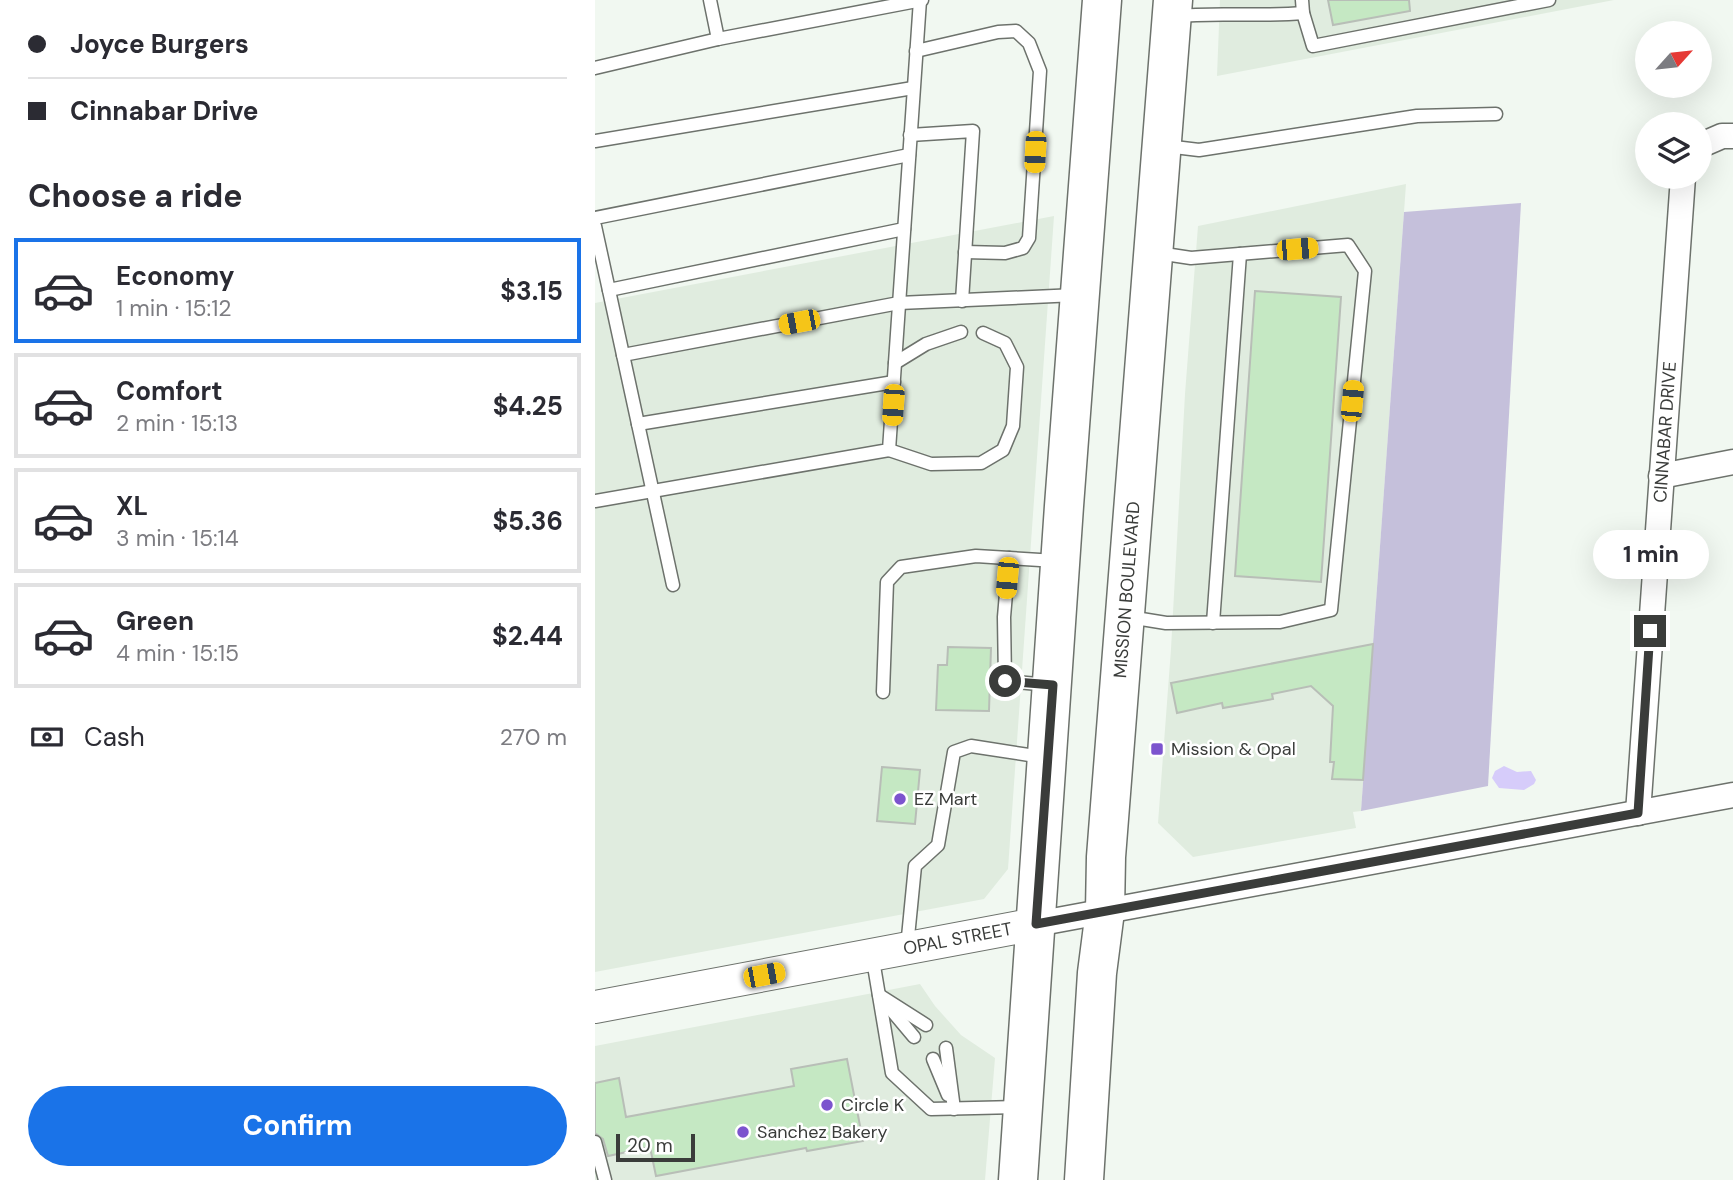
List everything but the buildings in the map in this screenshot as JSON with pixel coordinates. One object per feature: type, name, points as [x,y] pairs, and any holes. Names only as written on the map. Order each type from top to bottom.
[{"type":"main road","points":[[1019,1180],[1102,0]]},
{"type":"main road","name":"MISSION BOULEVARD","points":[[1084,1180],[1097,974],[1105,911],[1106,857],[1173,8]]},
{"type":"street","points":[[1712,140],[1722,136],[1733,136]]},
{"type":"street","name":"CINNABAR DRIVE","points":[[1638,813],[1682,189]]},
{"type":"street","points":[[1661,476],[1733,462]]},
{"type":"street","name":"OPAL STREET","points":[[595,1007],[1733,795]]},
{"type":"lane","points":[[710,0],[718,39]]},
{"type":"lane","points":[[595,68],[718,39],[921,0],[890,450]]},
{"type":"lane","points":[[1173,8],[1209,13],[1283,15],[1302,7],[1313,46],[1549,0]]},
{"type":"lane","points":[[916,51],[998,32],[1016,31],[1029,43],[1040,71],[1029,238],[1023,248],[1005,253],[965,252]]},
{"type":"lane","points":[[595,141],[913,88]]},
{"type":"lane","points":[[1162,145],[1199,150],[1417,116],[1496,114]]},
{"type":"lane","points":[[910,135],[973,131],[962,301]]},
{"type":"lane","points":[[595,218],[909,155]]},
{"type":"lane","points":[[595,226],[673,585]]},
{"type":"lane","points":[[609,290],[904,229]]},
{"type":"lane","points":[[1125,616],[1166,623],[1280,622],[1331,610],[1365,271],[1348,245],[1192,258],[1154,253]]},
{"type":"lane","points":[[1213,622],[1240,254]]},
{"type":"lane","points":[[623,355],[899,303],[1081,295]]},
{"type":"lane","points":[[895,363],[926,344],[961,332]]},
{"type":"lane","points":[[595,501],[890,450],[931,464],[981,464],[1003,450],[1013,426],[1017,367],[1005,343],[983,333]]},
{"type":"lane","points":[[638,424],[894,382]]},
{"type":"lane","points":[[883,692],[887,582],[901,567],[976,556],[1061,562]]},
{"type":"lane","points":[[1009,558],[1003,617],[1005,681],[1053,685]]},
{"type":"lane","points":[[907,947],[915,866],[938,845],[954,752],[971,746],[1048,758]]},
{"type":"lane","points":[[872,954],[892,1073],[931,1109],[1024,1107]]},
{"type":"lane","points":[[879,995],[926,1025]]},
{"type":"lane","points":[[879,995],[914,1037]]},
{"type":"lane","points":[[946,1048],[954,1109]]},
{"type":"lane","points":[[933,1059],[954,1109]]},
{"type":"lane","points":[[595,1142],[605,1180]]},
{"type":"shaded area","points":[[1220,0],[1614,0],[1217,76]]},
{"type":"shaded area","points":[[1406,184],[1361,811],[1353,812],[1356,828],[1193,857],[1158,823],[1198,226]]},
{"type":"shaded area","points":[[1521,203],[1488,786],[1361,811],[1404,212]]},
{"type":"shaded area","points":[[1054,216],[1008,869],[984,899],[595,972],[595,303]]},
{"type":"shaded area","points":[[1504,766],[1517,772],[1531,771],[1536,780],[1534,784],[1524,790],[1499,788],[1492,778],[1495,771]]},
{"type":"shaded area","points":[[920,984],[961,1035],[995,1058],[985,1180],[595,1180],[595,1046]]},
{"type":"place","name":"Mission & Opal","points":[[1157,749]]},
{"type":"place","name":"EZ Mart","points":[[900,799]]},
{"type":"place","name":"Circle K","points":[[827,1105]]},
{"type":"place","name":"Sanchez Bakery","points":[[743,1132]]},
{"type":"route","points":[[1005,681],[1053,685],[1036,924],[1638,813],[1650,631]]}]
